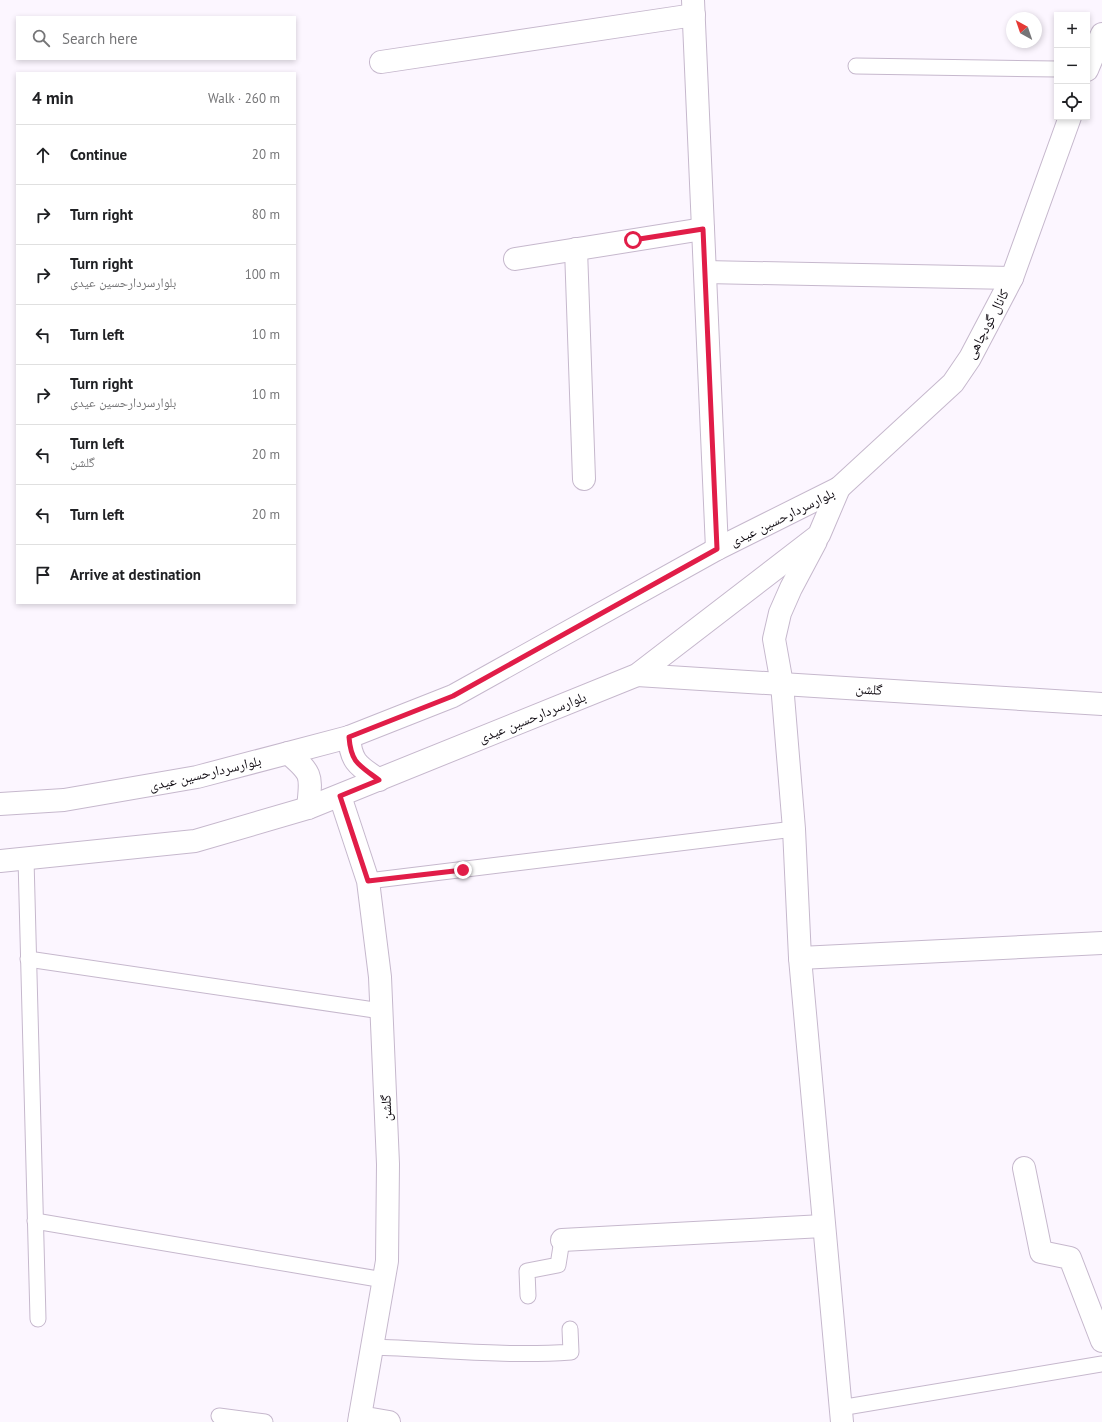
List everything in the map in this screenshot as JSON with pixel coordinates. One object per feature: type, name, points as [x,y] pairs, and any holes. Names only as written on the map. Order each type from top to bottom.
[{"type":"street","points":[[381,62],[693,8],[717,549]]},
{"type":"street","points":[[1090,63],[1102,34]]},
{"type":"street","name":"کانال گودچاهی","points":[[839,488],[953,383],[970,358],[1012,278],[1069,120]]},
{"type":"street","points":[[515,259],[703,229]]},
{"type":"street","points":[[576,249],[584,479]]},
{"type":"street","points":[[705,272],[1012,278]]},
{"type":"street","name":"بلوارسردارحسین عیدی","points":[[0,804],[64,800],[197,777],[349,737],[453,696],[717,549],[839,488]]},
{"type":"street","name":"بلوارسردارحسین عیدی","points":[[0,862],[195,842],[308,808],[340,796],[637,675],[819,535],[839,488]]},
{"type":"street","points":[[819,535],[790,588],[780,613],[774,639],[782,684],[794,829],[800,958],[841,1415]]},
{"type":"street","name":"گلشن","points":[[637,675],[1102,704]]},
{"type":"street","points":[[349,737],[350,752],[358,765],[379,780]]},
{"type":"street","points":[[288,753],[304,767],[310,779],[308,808]]},
{"type":"street","name":"گلشن","points":[[340,796],[368,881],[380,976],[388,1164],[387,1261],[359,1419]]},
{"type":"street","points":[[800,958],[1102,943]]},
{"type":"street","points":[[1024,1168],[1041,1252],[1070,1258],[1102,1341]]},
{"type":"street","points":[[562,1240],[823,1226]]},
{"type":"street","points":[[359,1419],[389,1422]]},
{"type":"lane","points":[[856,66],[1054,69]]},
{"type":"lane","points":[[368,881],[794,829]]},
{"type":"lane","points":[[26,859],[38,1319]]},
{"type":"lane","points":[[28,959],[381,1011]]},
{"type":"lane","points":[[36,1221],[384,1280]]},
{"type":"lane","points":[[528,1296],[527,1271],[558,1266],[562,1240]]},
{"type":"lane","points":[[372,1347],[419,1348],[510,1354],[570,1352],[570,1329]]},
{"type":"lane","points":[[841,1415],[1102,1364]]},
{"type":"lane","points":[[219,1416],[265,1422]]},
{"type":"route","points":[[463,870],[368,881],[340,796],[379,780],[358,765],[350,752],[349,737],[453,696],[717,549],[703,229],[633,240]]}]
